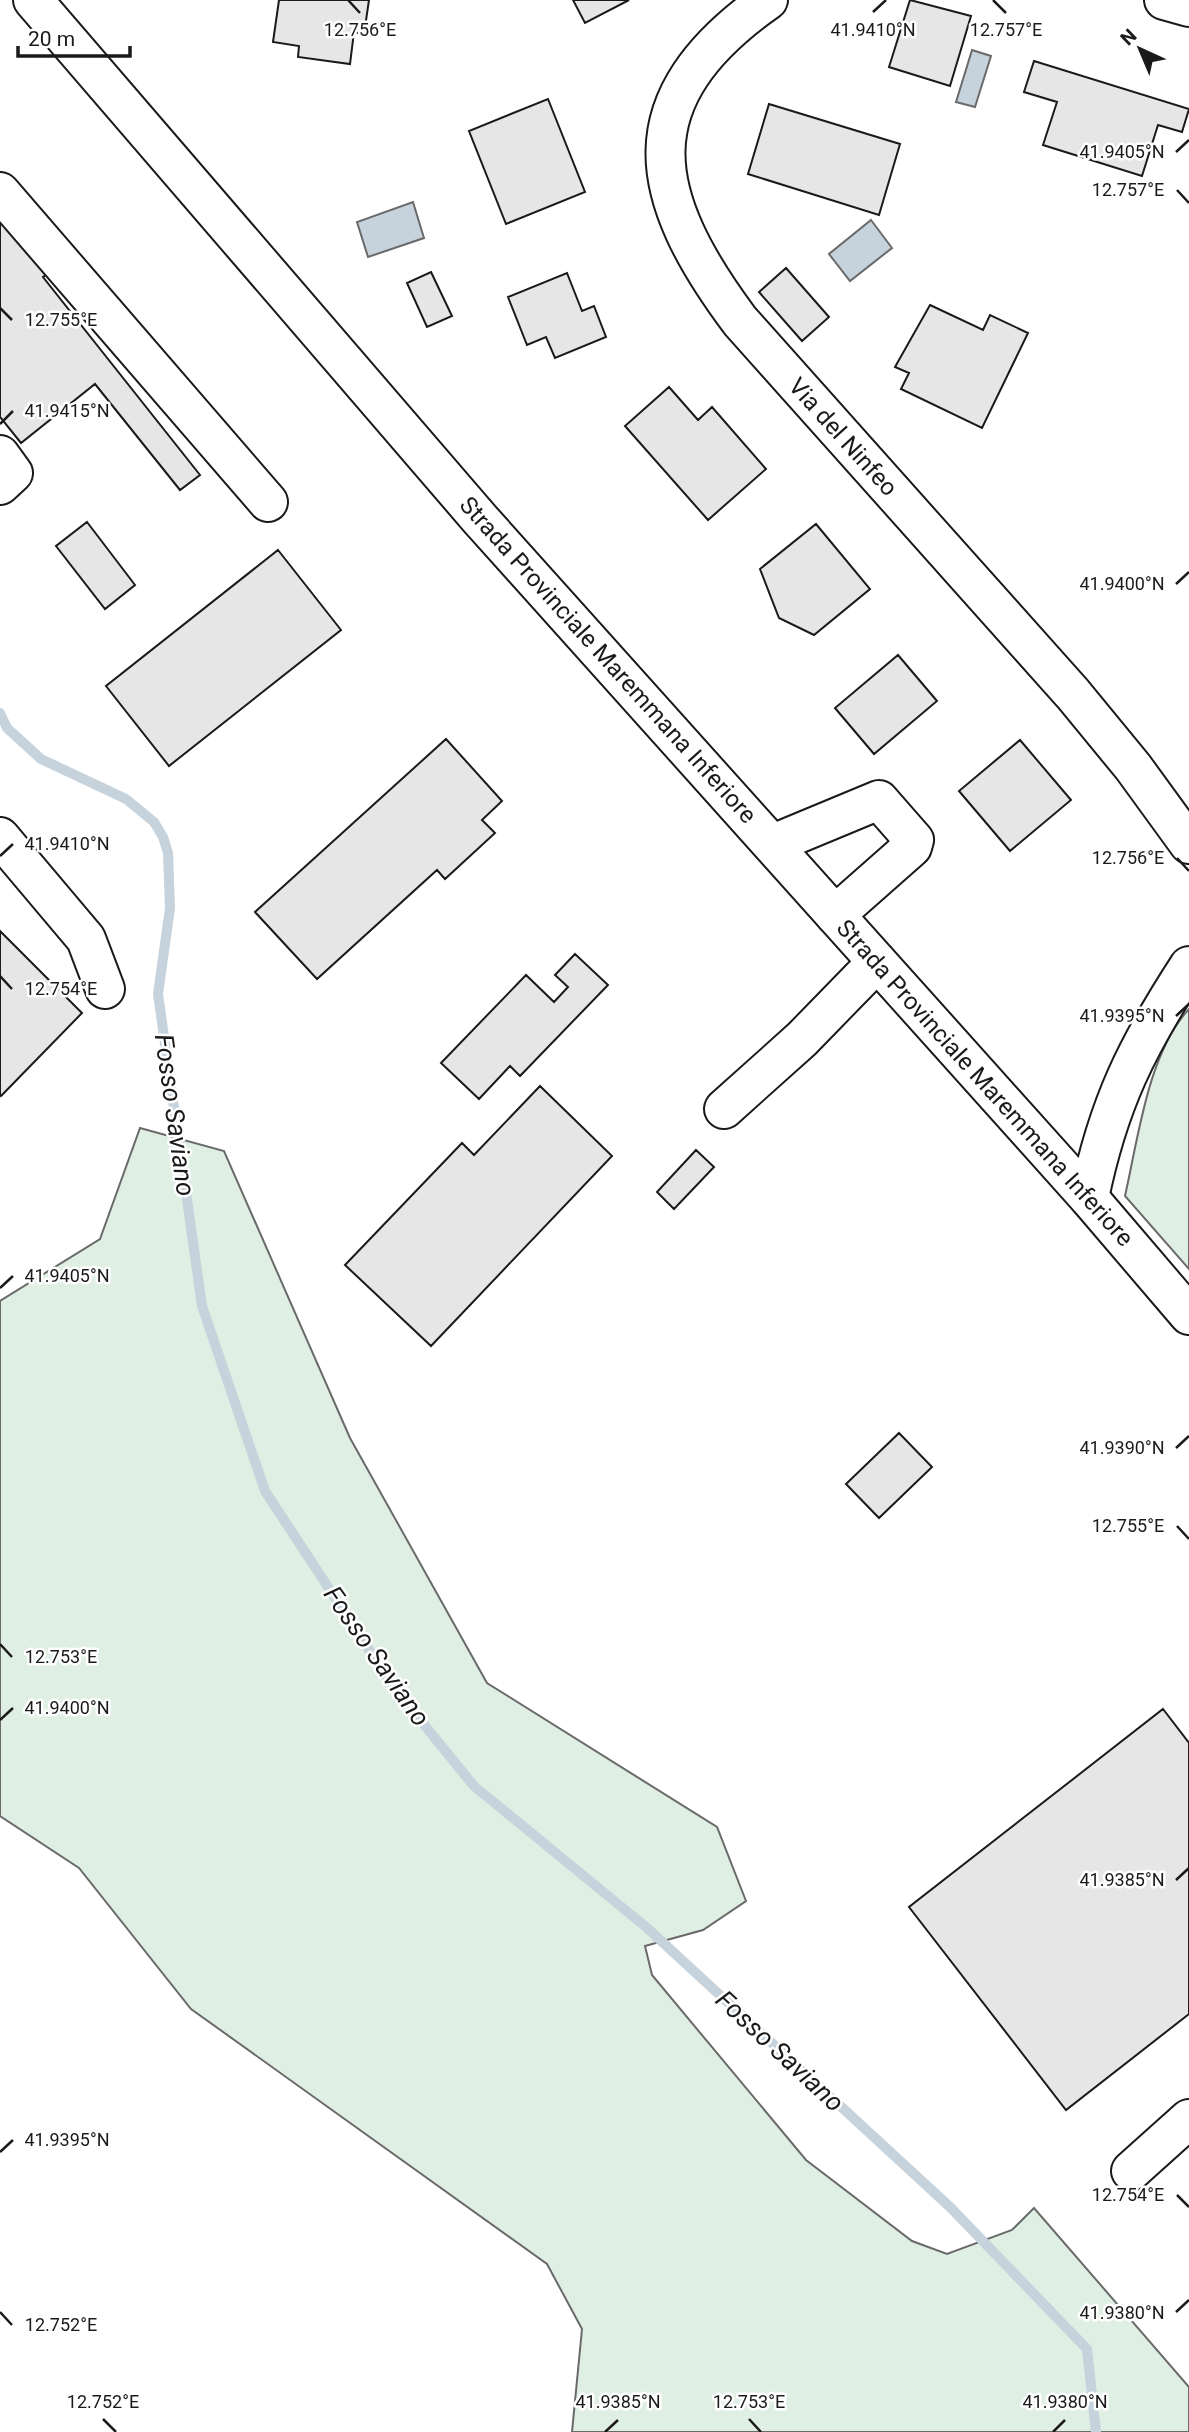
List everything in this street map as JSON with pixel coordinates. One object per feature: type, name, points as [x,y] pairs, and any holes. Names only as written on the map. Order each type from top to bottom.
[{"type":"main road","name":"Strada Provinciale Maremmana Inferiore","points":[[33,0],[464,500],[1089,1198],[1189,1315]]},
{"type":"main road","name":"Via del Ninfeo","points":[[768,0],[707,54],[684,84],[670,117],[664,166],[671,198],[685,233],[713,284],[740,321],[1081,704],[1189,844]]},
{"type":"main road","points":[[1164,0],[1189,7]]},
{"type":"main road","points":[[0,192],[268,502]]},
{"type":"main road","points":[[0,456],[13,473],[0,485]]},
{"type":"main road","points":[[773,844],[879,800],[914,840],[912,847],[835,915]]},
{"type":"main road","points":[[0,837],[86,939],[105,989]]},
{"type":"main road","points":[[724,1109],[802,1039],[877,962]]},
{"type":"main road","points":[[1089,1198],[1099,1150],[1121,1083],[1143,1040],[1189,966]]},
{"type":"main road","points":[[1131,2171],[1189,2119]]},
{"type":"green space","points":[[1189,1009],[1189,1269],[1125,1196],[1154,1072],[1175,1027]]},
{"type":"green space","points":[[140,1128],[224,1151],[350,1438],[487,1683],[717,1827],[746,1901],[703,1930],[645,1946],[652,1975],[806,2160],[912,2241],[947,2254],[1012,2230],[1034,2208],[1189,2387],[1189,2432],[572,2432],[582,2329],[547,2264],[191,2009],[79,1868],[0,1816],[0,1301],[100,1239]]},
{"type":"shaded area","points":[[972,50],[991,56],[975,107],[956,102]]},
{"type":"shaded area","points":[[413,202],[424,238],[368,257],[357,222]]},
{"type":"shaded area","points":[[871,220],[892,248],[850,281],[829,254]]},
{"type":"building","points":[[279,0],[369,0],[364,34],[354,32],[350,64],[298,57],[299,46],[273,42]]},
{"type":"building","points":[[573,0],[629,0],[585,23]]},
{"type":"building","points":[[910,0],[971,16],[950,86],[889,67]]},
{"type":"building","points":[[1034,61],[1189,109],[1182,132],[1158,125],[1142,176],[1043,145],[1057,102],[1024,92]]},
{"type":"building","points":[[548,99],[585,192],[506,224],[469,131]]},
{"type":"building","points":[[769,104],[900,144],[879,215],[748,174]]},
{"type":"building","points":[[0,214],[49,273],[43,277],[200,475],[180,490],[95,384],[21,443],[0,417]]},
{"type":"building","points":[[786,268],[829,317],[802,341],[759,292]]},
{"type":"building","points":[[431,272],[452,316],[427,327],[407,283]]},
{"type":"building","points":[[567,273],[582,311],[594,306],[606,337],[555,358],[546,337],[527,345],[508,297]]},
{"type":"building","points":[[930,305],[983,330],[990,315],[1028,333],[982,428],[901,389],[909,373],[895,367]]},
{"type":"building","points":[[669,387],[698,420],[712,407],[766,469],[708,520],[625,426]]},
{"type":"building","points":[[87,522],[135,585],[105,609],[56,546]]},
{"type":"building","points":[[816,524],[870,589],[814,635],[779,618],[760,569]]},
{"type":"building","points":[[278,550],[341,630],[169,766],[106,686]]},
{"type":"building","points":[[898,655],[937,701],[874,754],[835,708]]},
{"type":"building","points":[[446,739],[502,801],[482,820],[495,833],[445,879],[437,870],[317,979],[255,912]]},
{"type":"building","points":[[1020,740],[1071,800],[1010,851],[959,791]]},
{"type":"building","points":[[0,931],[82,1013],[1,1096],[0,1095]]},
{"type":"building","points":[[575,954],[608,985],[520,1076],[510,1066],[479,1099],[441,1063],[526,975],[554,1002],[568,987],[555,975]]},
{"type":"building","points":[[540,1086],[612,1156],[431,1346],[345,1265],[462,1143],[474,1155]]},
{"type":"building","points":[[696,1150],[714,1167],[674,1209],[657,1192]]},
{"type":"building","points":[[899,1433],[932,1467],[879,1518],[846,1484]]},
{"type":"building","points":[[1163,1709],[1189,1743],[1189,2014],[1066,2110],[909,1907]]},
{"type":"waterway","name":"Fosso Saviano","points":[[0,713],[7,728],[41,759],[126,799],[154,822],[163,837],[168,853],[170,908],[158,994],[202,1306],[265,1491],[395,1689],[474,1786],[646,1927],[950,2207],[1087,2349],[1096,2432]]}]
